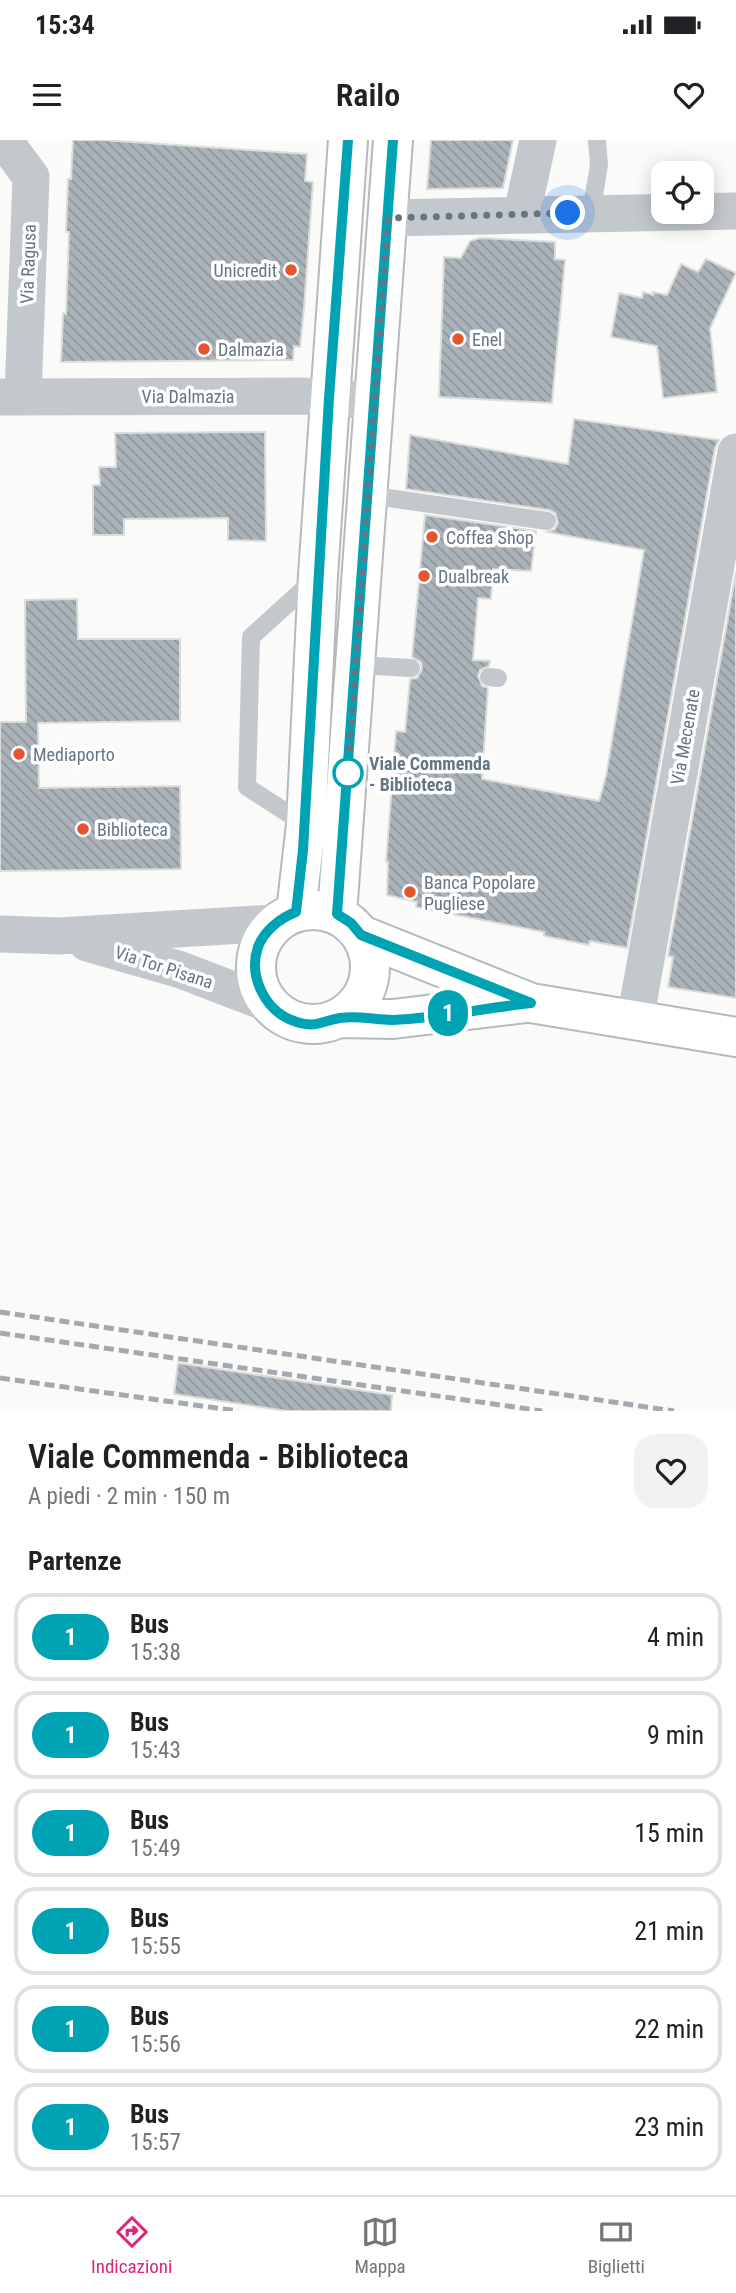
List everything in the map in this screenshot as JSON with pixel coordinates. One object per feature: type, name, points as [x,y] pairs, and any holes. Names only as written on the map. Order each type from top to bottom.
[{"type":"street","name":"Via Ragusa","points":[[6,140],[31,177],[12,397]]},
{"type":"street","points":[[267,1003],[256,976],[258,947],[285,918],[306,825],[318,575],[348,140]]},
{"type":"street","points":[[340,1018],[358,1002],[368,981],[371,965],[368,950],[349,925],[356,665],[393,140]]},
{"type":"street","points":[[522,214],[538,140]]},
{"type":"street","points":[[388,218],[736,211]]},
{"type":"street","name":"Via Dalmazia","points":[[12,397],[329,398],[375,401]]},
{"type":"street","name":"Via Mecenate","points":[[635,1021],[736,452]]},
{"type":"street","name":"Via Tor Pisana","points":[[0,934],[59,936],[285,918],[317,909],[531,1003],[736,1037]]},
{"type":"street","name":"Via Tor Pisana","points":[[59,936],[181,970],[267,1003],[279,1014],[309,1025],[340,1018],[393,1020],[531,1003]]},
{"type":"lane","points":[[592,213],[599,165],[597,140]]},
{"type":"lane","points":[[368,495],[547,521]]},
{"type":"lane","points":[[306,825],[247,788],[251,637],[318,575]]},
{"type":"lane","points":[[356,665],[411,668]]},
{"type":"building","points":[[73,140],[307,154],[305,181],[313,182],[300,347],[294,346],[293,360],[61,362],[63,313],[66,314],[68,179],[71,179]]},
{"type":"building","points":[[431,140],[513,140],[503,188],[427,189]]},
{"type":"building","points":[[480,238],[555,242],[555,259],[565,260],[552,403],[439,397],[444,257],[461,258],[470,241]]},
{"type":"building","points":[[706,259],[736,273],[710,328],[717,392],[663,398],[657,346],[611,337],[619,293],[642,298],[643,292],[667,295],[681,264],[698,272]]},
{"type":"building","points":[[574,419],[719,440],[715,448],[627,948],[590,941],[589,945],[544,936],[544,932],[416,907],[417,902],[387,895],[386,862],[396,731],[405,732],[410,679],[417,678],[422,669],[421,662],[412,657],[425,515],[536,531],[531,571],[493,569],[491,599],[478,598],[473,660],[490,661],[489,666],[480,670],[478,676],[482,686],[488,688],[482,779],[599,801],[606,776],[644,550],[547,532],[555,529],[558,522],[555,513],[549,510],[406,489],[410,435],[568,464]]},
{"type":"building","points":[[265,432],[266,541],[228,540],[228,518],[124,519],[124,535],[93,535],[93,485],[100,485],[99,467],[116,467],[115,433]]},
{"type":"building","points":[[736,572],[736,998],[668,987],[673,957],[668,956]]},
{"type":"building","name":"Mediaporto","points":[[77,599],[78,639],[180,639],[180,721],[38,723],[39,788],[180,786],[181,869],[0,871],[0,722],[26,722],[25,600]]},
{"type":"building","points":[[178,1363],[392,1395],[391,1411],[287,1411],[174,1394]]},
{"type":"railway","points":[[0,1312],[674,1411]]},
{"type":"railway","points":[[0,1333],[542,1411]]},
{"type":"railway","points":[[0,1378],[238,1411]]},
{"type":"bus line","name":"1","points":[[348,140],[318,575],[306,825],[296,912],[275,923],[258,947],[256,976],[267,1003],[279,1014],[309,1025],[340,1018],[393,1020],[531,1003],[361,935],[351,923],[337,914],[393,140]]},
{"type":"place","name":"Unicredit","points":[[291,270]]},
{"type":"place","name":"Enel","points":[[458,339]]},
{"type":"place","name":"Dalmazia","points":[[204,349]]},
{"type":"place","name":"Coffea Shop","points":[[432,537]]},
{"type":"place","name":"Dualbreak","points":[[424,576]]},
{"type":"place","name":"Mediaporto","points":[[19,754]]},
{"type":"place","name":"Viale Commenda - Biblioteca","points":[[348,773]]},
{"type":"place","name":"Biblioteca","points":[[83,829]]},
{"type":"place","name":"Banca Popolare Pugliese","points":[[410,892]]},
{"type":"route","points":[[348,773],[388,218],[568,213]]}]
